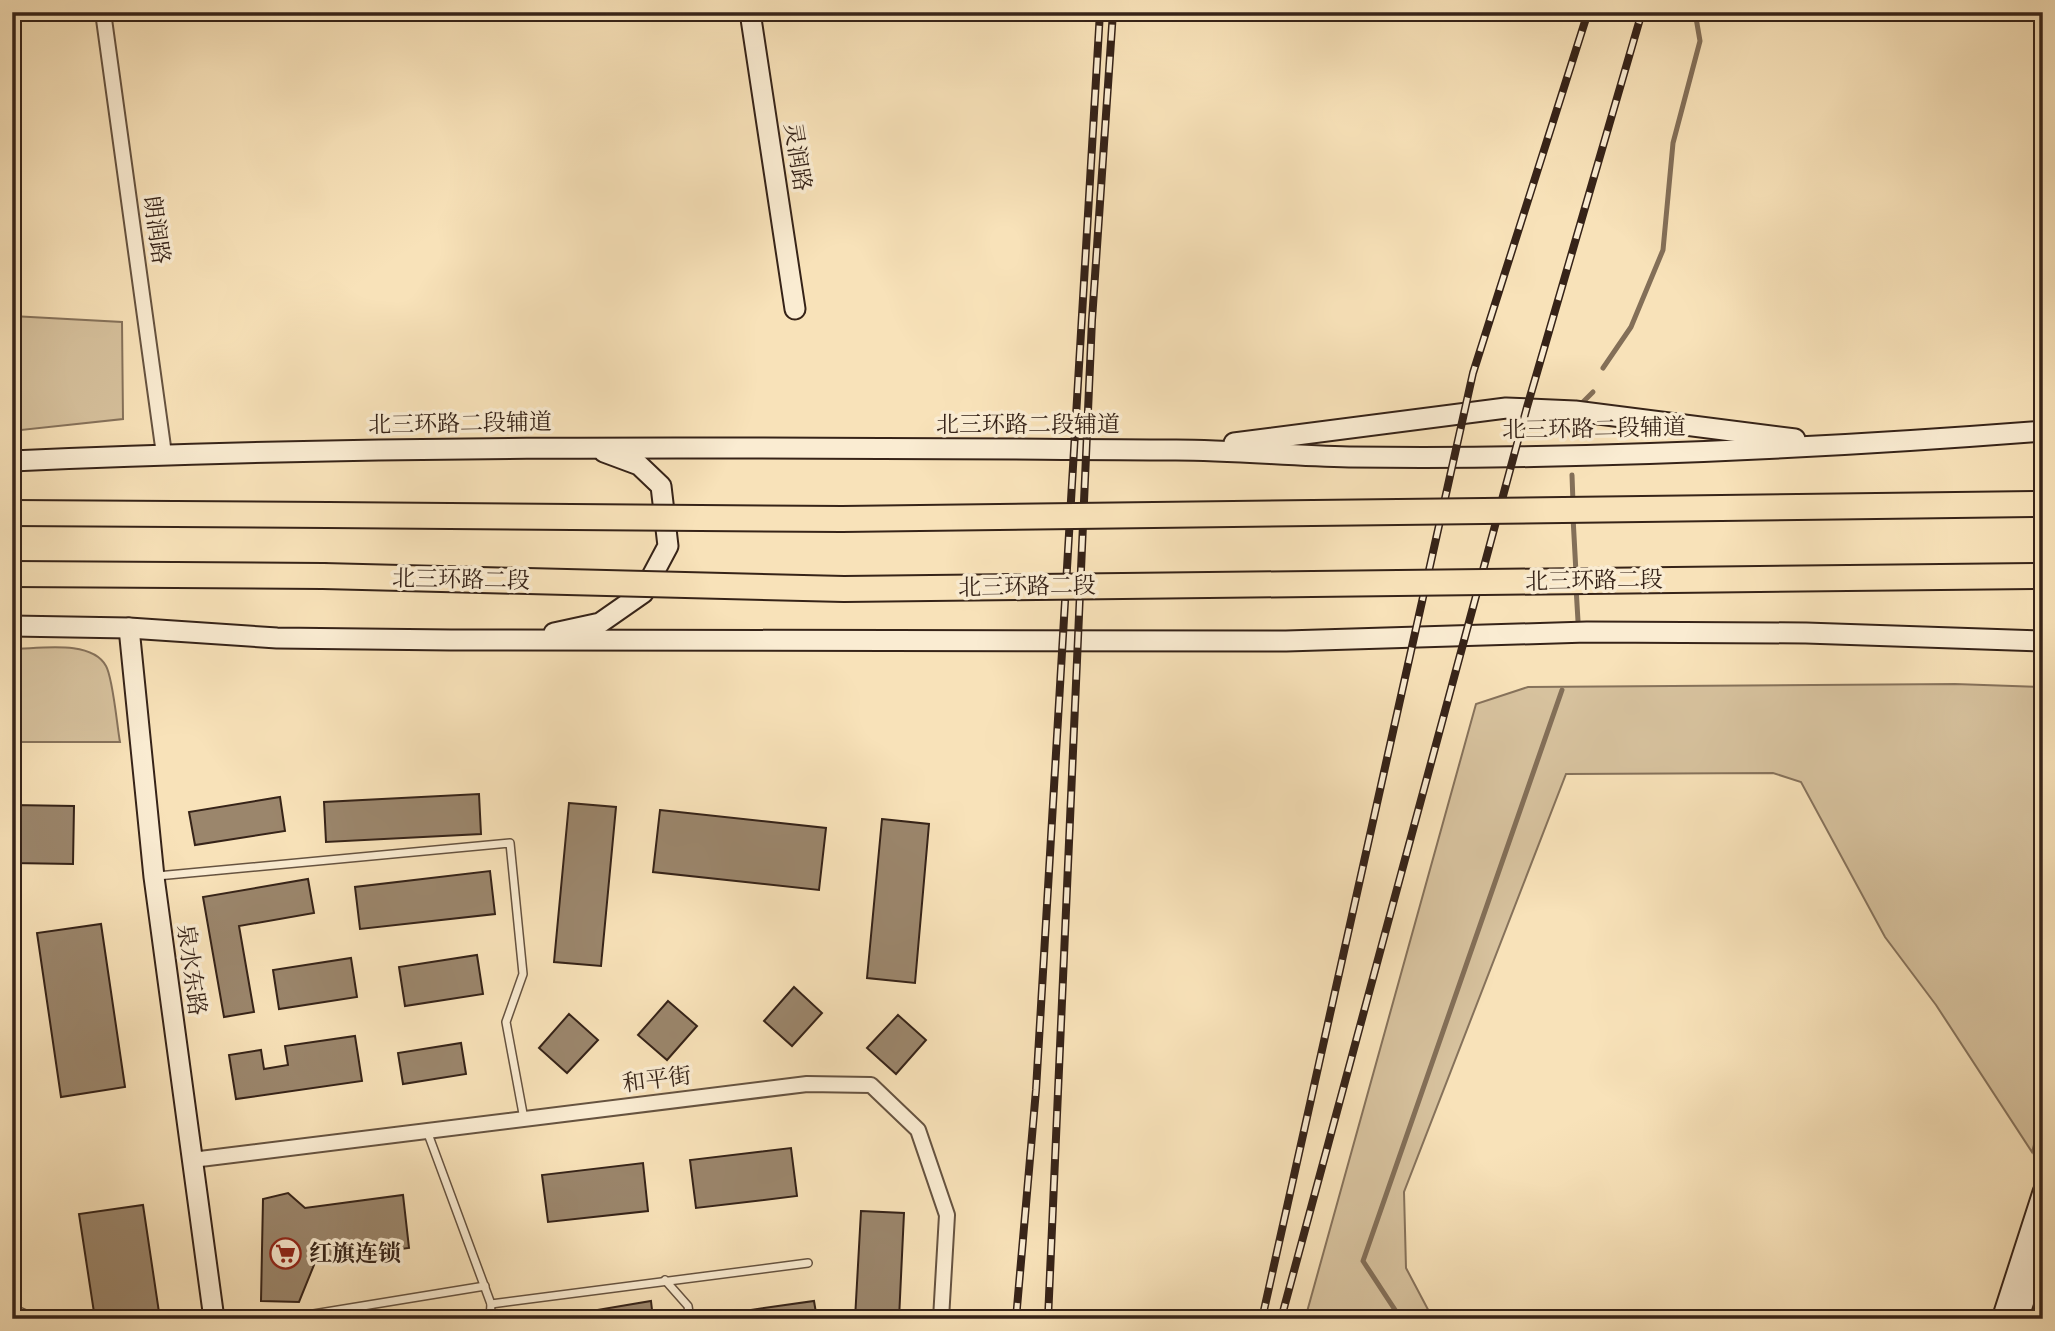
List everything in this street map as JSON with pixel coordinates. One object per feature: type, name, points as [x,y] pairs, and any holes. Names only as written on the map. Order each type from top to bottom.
[{"type":"highway","points":[[12,513],[856,519],[2040,504]]},
{"type":"highway","name":"北三环路二段","points":[[12,574],[323,576],[844,589],[2043,576]]},
{"type":"main road","name":"灵润路","points":[[750,12],[795,309]]},
{"type":"main road","points":[[1188,450],[1506,408],[1575,411],[1848,446]]},
{"type":"main road","name":"北三环路二段辅道","points":[[12,461],[164,454],[589,447],[1188,450],[1347,457],[1609,455],[1848,446],[2043,431]]},
{"type":"main road","points":[[522,641],[600,622],[643,593],[668,546],[661,486],[639,465],[589,447]]},
{"type":"main road","points":[[12,626],[129,628],[277,638],[522,641],[1231,641],[1600,632],[1806,633],[2043,641]]},
{"type":"main road","name":"泉水东路","points":[[129,628],[153,877],[214,1319]]},
{"type":"main road","points":[[2001,1319],[2043,1192]]},
{"type":"main road","points":[[2018,1319],[2043,1244]]},
{"type":"street","name":"朗润路","points":[[103,12],[164,454]]},
{"type":"street","name":"和平街","points":[[192,1160],[807,1084],[871,1086],[918,1130],[947,1215],[941,1319]]},
{"type":"lane","points":[[153,877],[510,843],[523,974],[506,1022],[524,1119]]},
{"type":"lane","points":[[427,1131],[491,1304],[489,1319]]},
{"type":"lane","points":[[491,1304],[808,1262]]},
{"type":"lane","points":[[665,1280],[688,1306],[690,1319]]},
{"type":"lane","points":[[283,1319],[485,1286]]},
{"type":"lane","points":[[12,1308],[37,1319]]},
{"type":"shaded area","points":[[12,316],[122,322],[123,419],[12,431]]},
{"type":"shaded area","points":[[63,647],[89,652],[99,658],[106,666],[111,681],[120,742],[12,742],[12,649]]},
{"type":"shaded area","points":[[1955,684],[2043,687],[2043,1112],[2032,1152],[1936,1005],[1885,937],[1801,782],[1773,773],[1566,774],[1404,1192],[1406,1268],[1433,1319],[1305,1319],[1476,704],[1528,687]]},
{"type":"building","points":[[479,794],[481,834],[326,842],[324,802]]},
{"type":"building","points":[[280,797],[285,831],[195,845],[189,812]]},
{"type":"building","points":[[569,803],[616,807],[601,966],[554,962]]},
{"type":"building","points":[[12,805],[74,806],[73,864],[12,863]]},
{"type":"building","points":[[660,810],[826,828],[819,890],[653,872]]},
{"type":"building","points":[[882,819],[929,824],[915,983],[867,978]]},
{"type":"building","points":[[490,871],[495,914],[360,929],[355,887]]},
{"type":"building","points":[[308,879],[314,913],[239,926],[254,1012],[224,1017],[203,897]]},
{"type":"building","points":[[101,924],[125,1087],[61,1097],[37,933]]},
{"type":"building","points":[[477,955],[483,994],[405,1006],[399,967]]},
{"type":"building","points":[[351,958],[357,997],[279,1009],[273,970]]},
{"type":"building","points":[[794,987],[822,1013],[792,1046],[764,1021]]},
{"type":"building","points":[[668,1001],[697,1026],[667,1060],[638,1035]]},
{"type":"building","points":[[569,1014],[598,1040],[567,1073],[539,1048]]},
{"type":"building","points":[[898,1015],[926,1040],[896,1074],[867,1048]]},
{"type":"building","points":[[355,1036],[362,1081],[236,1099],[229,1055],[261,1050],[264,1069],[288,1065],[285,1046]]},
{"type":"building","points":[[461,1043],[466,1074],[403,1084],[398,1053]]},
{"type":"building","points":[[791,1148],[797,1196],[696,1208],[690,1160]]},
{"type":"building","points":[[643,1163],[648,1211],[548,1222],[542,1175]]},
{"type":"building","points":[[288,1193],[305,1208],[403,1195],[409,1248],[316,1260],[299,1302],[261,1301],[263,1199]]},
{"type":"building","points":[[143,1205],[160,1319],[95,1319],[79,1214]]},
{"type":"building","points":[[861,1211],[904,1213],[899,1319],[855,1319]]},
{"type":"building","points":[[651,1301],[653,1319],[592,1319],[591,1311]]},
{"type":"building","points":[[814,1301],[817,1319],[750,1319],[750,1310]]},
{"type":"waterway","points":[[1603,368],[1631,327],[1663,250],[1673,143],[1700,41],[1695,12]]},
{"type":"waterway","points":[[1583,402],[1593,392]]},
{"type":"waterway","points":[[1572,475],[1573,503]]},
{"type":"waterway","points":[[1573,517],[1576,573]]},
{"type":"waterway","points":[[1576,587],[1578,621]]},
{"type":"waterway","points":[[1401,1319],[1363,1261],[1562,690]]},
{"type":"railway","points":[[1016,1319],[1036,1090],[1100,12]]},
{"type":"railway","points":[[1048,1319],[1092,320],[1113,12]]},
{"type":"railway","points":[[1262,1319],[1473,373],[1588,12]]},
{"type":"railway","points":[[1281,1319],[1527,407],[1642,12]]},
{"type":"place","name":"红旗连锁","points":[[286,1254]]}]
